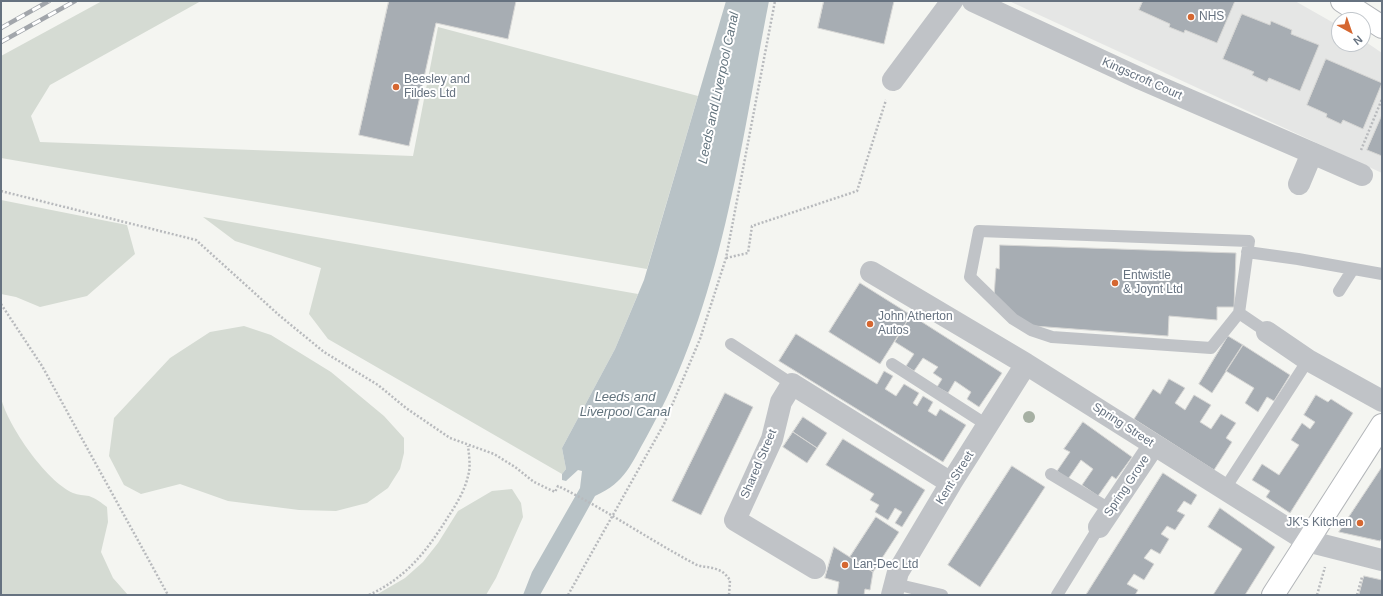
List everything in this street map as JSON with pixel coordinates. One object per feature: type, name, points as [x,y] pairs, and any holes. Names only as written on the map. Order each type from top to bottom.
[{"type":"main road","points":[[1342,1],[1382,27]]},
{"type":"main road","points":[[1273,595],[1382,424]]},
{"type":"street","points":[[893,80],[952,1]]},
{"type":"street","name":"Kingscroft Court","points":[[973,1],[1142,79],[1357,173]]},
{"type":"street","points":[[1299,184],[1312,154]]},
{"type":"street","name":"Spring Street","points":[[871,272],[1026,364],[1224,490],[1308,541],[1382,560]]},
{"type":"street","points":[[1267,332],[1308,360],[1382,401]]},
{"type":"street","name":"Kent Street","points":[[893,589],[898,572],[951,483],[1026,364]]},
{"type":"street","points":[[792,384],[951,483]]},
{"type":"street","name":"Shared Street","points":[[792,384],[781,402],[772,439],[735,520],[815,568]]},
{"type":"street","name":"Spring Grove","points":[[1105,519],[1154,445]]},
{"type":"lane","points":[[979,231],[1249,240],[1239,313],[1211,348],[1052,337],[1031,330],[1013,319],[970,277],[979,231]]},
{"type":"lane","points":[[1247,252],[1298,259],[1382,274]]},
{"type":"lane","points":[[1339,291],[1353,269]]},
{"type":"lane","points":[[1239,313],[1267,332]]},
{"type":"lane","points":[[731,344],[792,384]]},
{"type":"lane","points":[[1224,490],[1308,360]]},
{"type":"lane","points":[[892,364],[987,425]]},
{"type":"lane","points":[[1051,474],[1105,519],[1057,595]]},
{"type":"lane","points":[[893,589],[942,595]]},
{"type":"path","points":[[568,595],[664,424],[700,339],[726,258],[775,1]]},
{"type":"path","points":[[726,258],[748,253],[752,226],[857,191],[893,80]]},
{"type":"path","points":[[1357,173],[1382,99]]},
{"type":"path","points":[[1,191],[196,240],[280,316],[324,352],[378,385],[406,408],[450,438],[468,446],[494,454],[534,482],[555,492],[558,486],[572,492],[613,515],[638,532],[656,540],[696,565],[719,570],[730,580],[729,595]]},
{"type":"path","points":[[1,304],[42,366],[168,595]]},
{"type":"path","points":[[369,595],[391,583],[408,570],[423,554],[440,529],[455,505],[469,476],[468,446]]},
{"type":"path","points":[[1317,595],[1331,548]]},
{"type":"shaded area","points":[[102,1],[201,1],[50,85],[31,116],[40,142],[413,156],[438,27],[698,96],[647,269],[1,158],[1,56]]},
{"type":"shaded area","points":[[1009,1],[1295,1],[1331,21],[1331,52],[1371,52],[1371,45],[1382,53],[1382,173]]},
{"type":"shaded area","points":[[1,200],[127,225],[135,254],[87,296],[40,307],[16,297],[1,294]]},
{"type":"shaded area","points":[[203,217],[638,294],[615,349],[562,448],[566,469],[562,474],[328,339],[309,314],[321,268],[235,241]]},
{"type":"shaded area","points":[[244,326],[271,335],[331,372],[384,416],[404,438],[404,453],[400,469],[388,488],[367,503],[336,511],[299,510],[228,501],[180,484],[141,494],[124,485],[109,456],[114,418],[170,358],[210,332]]},
{"type":"shaded area","points":[[1,398],[11,423],[30,452],[51,477],[62,487],[73,493],[89,496],[107,507],[108,522],[101,552],[113,578],[128,595],[1,595]]},
{"type":"shaded area","points":[[512,489],[521,503],[523,517],[496,578],[486,595],[376,595],[405,578],[423,562],[438,543],[458,511],[492,491]]},
{"type":"water","name":"Leeds and Liverpool Canal","points":[[726,1],[769,1],[725,224],[711,279],[694,333],[673,385],[632,464],[614,485],[595,496],[540,595],[523,595],[532,572],[580,488],[582,471],[578,470],[566,481],[562,480],[562,474],[566,469],[562,448],[615,349],[644,280]]},
{"type":"building","name":"Beesley and Fildes Ltd","points":[[389,1],[516,1],[508,39],[436,23],[409,146],[359,135]]},
{"type":"building","points":[[824,1],[894,1],[884,44],[818,28]]},
{"type":"building","name":"NHS","points":[[1143,1],[1235,1],[1217,43],[1185,30],[1184,33],[1169,27],[1170,24],[1139,10]]},
{"type":"building","points":[[1242,14],[1270,25],[1271,21],[1292,30],[1291,34],[1319,45],[1300,91],[1269,78],[1267,82],[1252,75],[1254,72],[1223,59]]},
{"type":"building","points":[[1326,59],[1382,83],[1363,129],[1343,120],[1341,124],[1326,117],[1327,114],[1307,105]]},
{"type":"building","points":[[1382,115],[1382,156],[1367,150]]},
{"type":"building","name":"Entwistle & Joynt Ltd","points":[[1000,245],[1236,253],[1234,307],[1217,307],[1217,320],[1169,316],[1168,336],[1034,326],[1018,320],[994,297],[996,268],[999,269]]},
{"type":"building","name":"John Atherton Autos","points":[[860,283],[911,315],[880,364],[829,332]]},
{"type":"building","points":[[911,315],[1002,373],[979,407],[967,399],[971,392],[955,381],[948,393],[937,387],[942,379],[933,373],[938,367],[923,358],[914,371],[906,366],[914,354],[895,342]]},
{"type":"building","points":[[796,334],[877,384],[884,371],[893,376],[885,389],[896,396],[904,384],[919,393],[913,403],[917,406],[923,396],[933,402],[928,411],[936,416],[940,409],[966,425],[943,462],[779,361]]},
{"type":"building","points":[[1228,336],[1243,345],[1212,393],[1199,384]]},
{"type":"building","points":[[1243,345],[1290,375],[1274,401],[1267,397],[1258,412],[1245,403],[1254,388],[1226,371]]},
{"type":"building","points":[[1169,379],[1185,388],[1175,403],[1185,410],[1194,395],[1211,405],[1200,422],[1211,429],[1221,414],[1236,423],[1226,438],[1232,442],[1214,470],[1134,419],[1153,389],[1160,394]]},
{"type":"building","points":[[725,393],[753,407],[701,515],[672,501]]},
{"type":"building","points":[[1316,395],[1328,402],[1331,399],[1353,413],[1290,513],[1266,497],[1270,491],[1252,480],[1262,464],[1279,475],[1299,445],[1291,440],[1302,423],[1310,429],[1315,422],[1304,415]]},
{"type":"building","points":[[803,417],[827,433],[817,448],[793,432]]},
{"type":"building","points":[[1083,422],[1132,457],[1116,479],[1112,476],[1098,496],[1082,485],[1093,469],[1081,460],[1068,479],[1057,471],[1070,452],[1064,449]]},
{"type":"building","points":[[793,432],[817,448],[807,463],[783,447]]},
{"type":"building","points":[[843,439],[925,490],[902,527],[895,523],[902,512],[895,508],[888,520],[875,512],[879,505],[870,500],[874,494],[826,465]]},
{"type":"building","points":[[1012,466],[1045,487],[980,587],[948,565]]},
{"type":"building","points":[[1382,467],[1382,538],[1380,541],[1339,532]]},
{"type":"building","points":[[1163,473],[1197,495],[1191,505],[1184,501],[1177,511],[1185,515],[1175,530],[1167,526],[1161,534],[1169,539],[1160,554],[1151,549],[1144,558],[1154,564],[1144,580],[1134,574],[1127,584],[1138,590],[1135,595],[1086,595]]},
{"type":"building","points":[[1220,508],[1275,547],[1245,595],[1213,595],[1242,549],[1208,527]]},
{"type":"building","points":[[876,517],[899,532],[873,572],[850,557]]},
{"type":"building","name":"Lan-Dec Ltd","points":[[834,547],[873,572],[870,590],[865,589],[864,595],[837,595],[839,582],[825,578]]},
{"type":"building","points":[[1364,576],[1382,580],[1382,595],[1359,595]]},
{"type":"railway","points":[[1,28],[49,1]]},
{"type":"railway","points":[[1,42],[75,1]]},
{"type":"place","name":"NHS","points":[[1191,17]]},
{"type":"place","name":"Beesley and Fildes Ltd","points":[[396,87]]},
{"type":"place","name":"Entwistle & Joynt Ltd","points":[[1115,283]]},
{"type":"place","name":"John Atherton Autos","points":[[870,324]]},
{"type":"place","name":"JK's Kitchen","points":[[1360,523]]},
{"type":"place","name":"Lan-Dec Ltd","points":[[845,565]]}]
